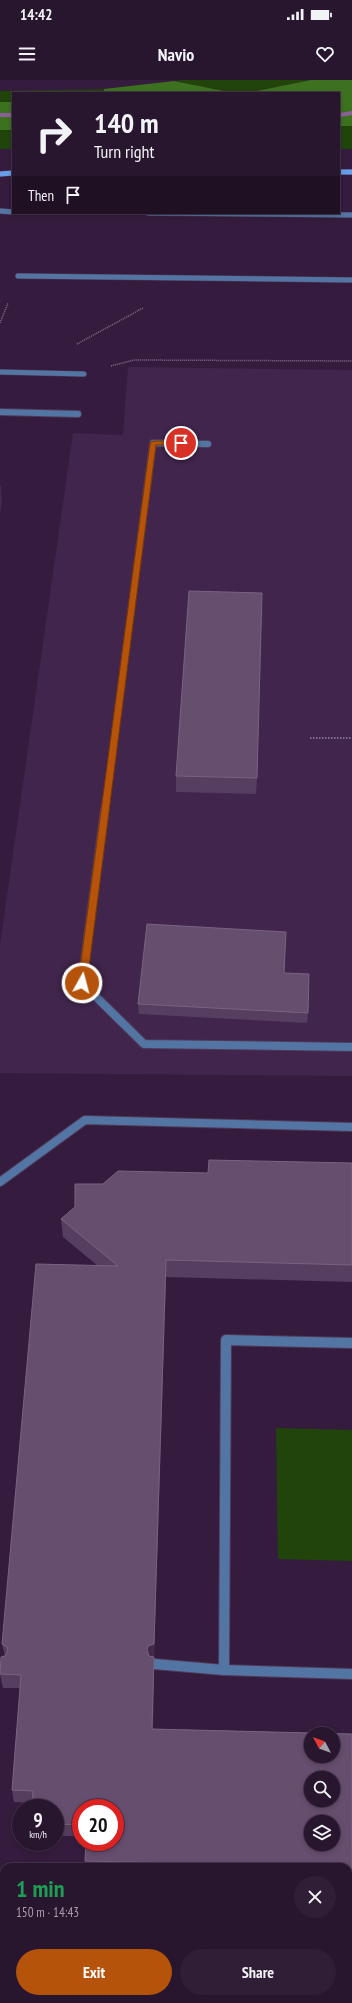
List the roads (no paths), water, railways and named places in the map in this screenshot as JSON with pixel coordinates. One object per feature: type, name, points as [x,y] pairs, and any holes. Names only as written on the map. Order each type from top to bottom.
[{"type":"street","points":[[340,172],[352,172]]},
{"type":"street","points":[[0,174],[12,173]]},
{"type":"lane","points":[[0,211],[12,212]]},
{"type":"lane","points":[[250,214],[352,215]]},
{"type":"lane","points":[[18,276],[352,280]]},
{"type":"lane","points":[[0,372],[84,374]]},
{"type":"lane","points":[[0,412],[78,414]]},
{"type":"lane","points":[[208,444],[153,443],[82,983],[144,1044],[352,1047]]},
{"type":"lane","points":[[0,1182],[85,1120],[352,1127]]},
{"type":"lane","points":[[224,1670],[226,1340],[352,1343]]},
{"type":"lane","points":[[154,1664],[224,1670],[352,1674]]},
{"type":"waterway","points":[[340,115],[352,113]]},
{"type":"waterway","points":[[0,115],[12,115]]}]
